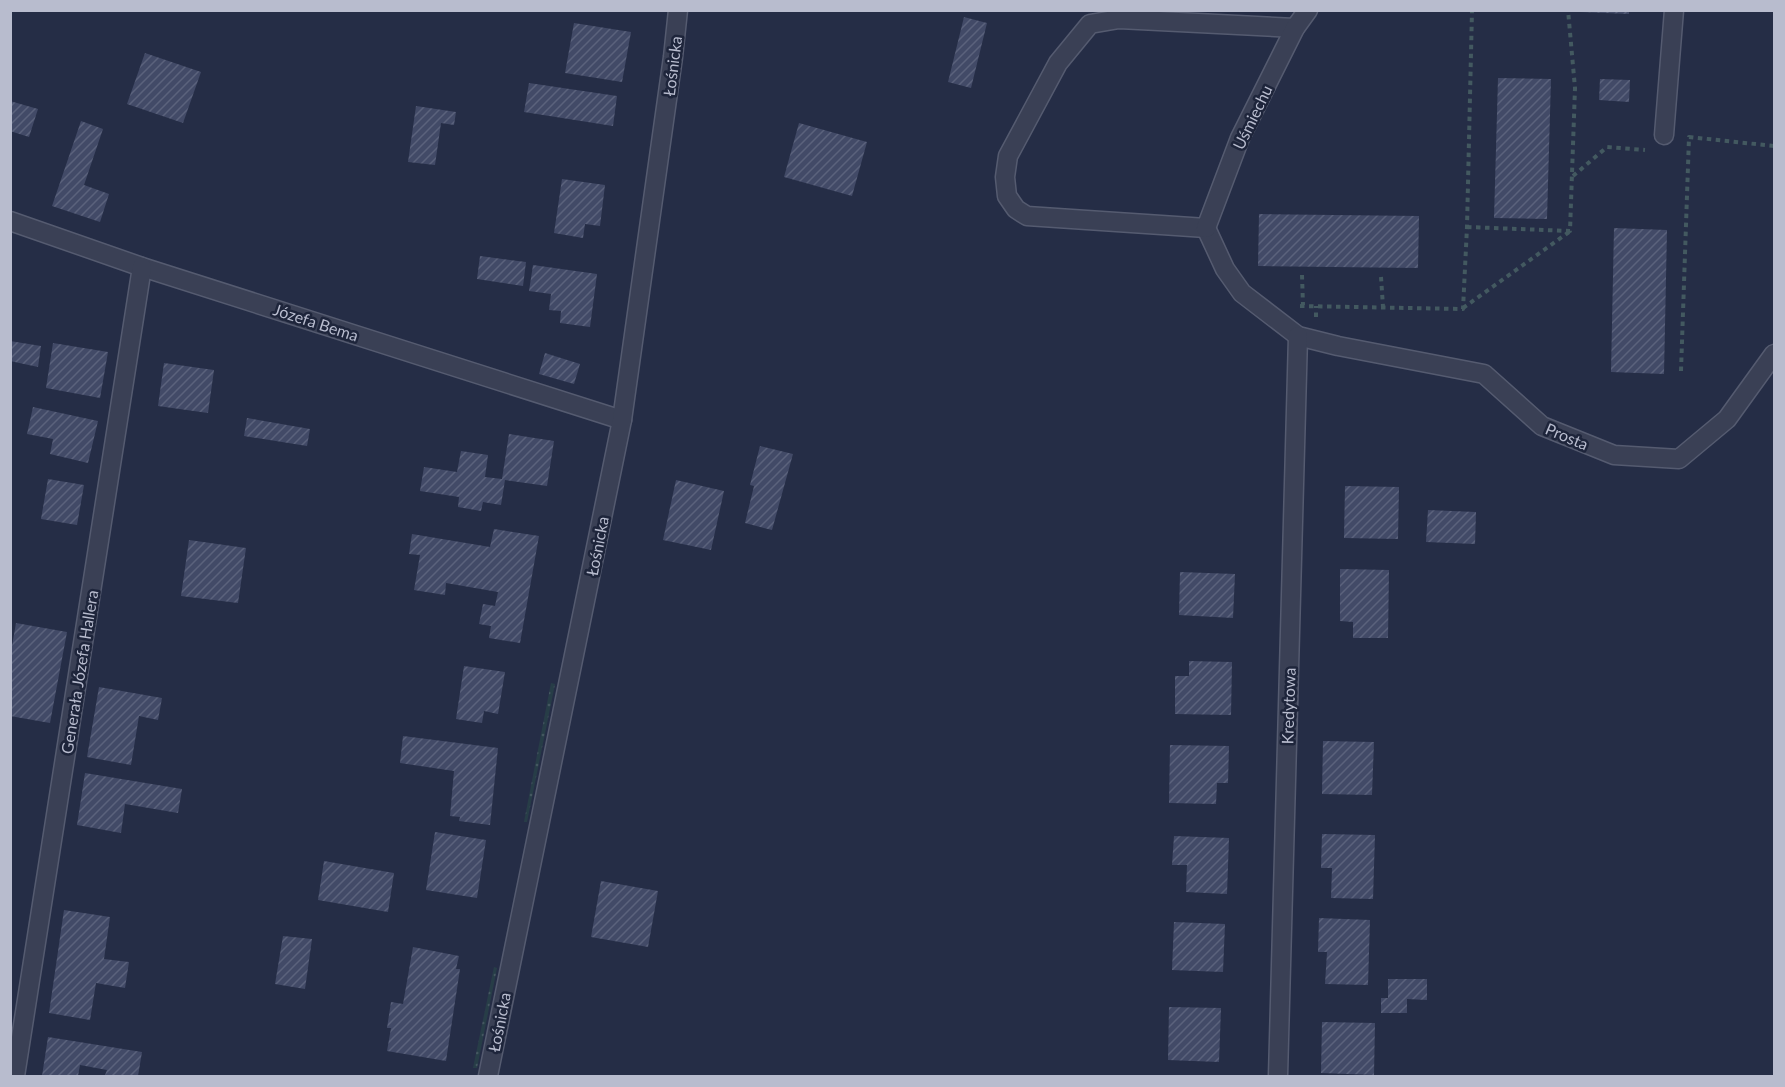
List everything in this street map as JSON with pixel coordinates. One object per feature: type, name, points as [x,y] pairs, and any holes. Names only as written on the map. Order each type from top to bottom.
[{"type":"street","name":"Łośnicka","points":[[488,1077],[622,420],[674,57],[678,10]]},
{"type":"street","name":"Uśmiechu","points":[[1206,228],[1240,138],[1295,28],[1308,10]]},
{"type":"street","points":[[1664,135],[1674,10]]},
{"type":"street","points":[[1295,28],[1119,19],[1090,24],[1058,63],[1008,156],[1005,177],[1007,196],[1016,209],[1028,216],[1206,228],[1225,269],[1242,293],[1298,336]]},
{"type":"street","name":"Józefa Bema","points":[[10,221],[142,267],[622,420]]},
{"type":"street","name":"Generała Józefa Hallera","points":[[15,1077],[142,267]]},
{"type":"street","name":"Prosta","points":[[1298,336],[1484,374],[1542,426],[1614,455],[1679,459],[1727,419],[1774,354]]},
{"type":"street","name":"Kredytowa","points":[[1278,1077],[1298,336]]},
{"type":"path","points":[[1463,309],[1472,10]]},
{"type":"path","points":[[1568,10],[1575,88],[1570,231]]},
{"type":"path","points":[[1681,371],[1689,137],[1774,146]]},
{"type":"path","points":[[1572,176],[1607,147],[1648,150]]},
{"type":"path","points":[[1678,153],[1688,153]]},
{"type":"path","points":[[1467,227],[1570,231]]},
{"type":"path","points":[[1260,308],[1303,306],[1463,309],[1570,231]]},
{"type":"path","points":[[1302,275],[1303,306]]},
{"type":"path","points":[[1382,277],[1383,307]]},
{"type":"shaded area","points":[[551,683],[555,684],[527,822],[524,822]]},
{"type":"shaded area","points":[[494,967],[497,968],[477,1068],[473,1068]]},
{"type":"building","points":[[1582,10],[1629,10],[1629,14],[1581,12]]},
{"type":"building","points":[[964,17],[987,23],[971,88],[948,82]]},
{"type":"building","points":[[574,23],[631,32],[622,82],[565,73]]},
{"type":"building","points":[[145,53],[201,72],[183,123],[127,104]]},
{"type":"building","points":[[1498,78],[1551,79],[1547,219],[1494,218]]},
{"type":"building","points":[[1600,79],[1630,80],[1629,102],[1599,100]]},
{"type":"building","points":[[529,83],[617,96],[613,126],[524,112]]},
{"type":"building","points":[[10,101],[38,109],[29,137],[10,131]]},
{"type":"building","points":[[416,106],[456,112],[454,125],[441,123],[435,165],[408,162]]},
{"type":"building","points":[[81,121],[103,129],[84,185],[109,194],[100,222],[52,206]]},
{"type":"building","points":[[799,123],[867,142],[852,196],[784,177]]},
{"type":"building","points":[[562,179],[605,185],[600,226],[585,224],[583,238],[554,233]]},
{"type":"building","points":[[1259,214],[1419,216],[1418,268],[1258,266]]},
{"type":"building","points":[[1614,228],[1667,230],[1664,374],[1611,372]]},
{"type":"building","points":[[480,256],[526,262],[523,286],[477,279]]},
{"type":"building","points":[[533,265],[597,274],[590,327],[560,323],[561,311],[549,310],[551,294],[529,291]]},
{"type":"building","points":[[10,341],[41,346],[38,367],[10,361]]},
{"type":"building","points":[[53,343],[108,352],[100,398],[46,388]]},
{"type":"building","points":[[545,353],[580,364],[574,384],[539,374]]},
{"type":"building","points":[[164,363],[214,370],[208,413],[158,406]]},
{"type":"building","points":[[33,407],[98,421],[88,463],[50,454],[53,439],[27,434]]},
{"type":"building","points":[[247,418],[310,429],[307,446],[244,436]]},
{"type":"building","points":[[509,434],[554,441],[547,486],[505,480],[501,505],[483,502],[481,511],[458,507],[459,497],[420,491],[424,467],[457,472],[461,451],[488,455],[485,477],[502,479]]},
{"type":"building","points":[[760,446],[793,454],[772,530],[745,523],[754,486],[750,485]]},
{"type":"building","points":[[48,479],[84,485],[77,525],[41,519]]},
{"type":"building","points":[[676,480],[724,491],[711,550],[663,540]]},
{"type":"building","points":[[1345,486],[1399,487],[1398,539],[1344,538]]},
{"type":"building","points":[[1428,510],[1476,512],[1475,544],[1426,542]]},
{"type":"building","points":[[494,529],[539,536],[520,643],[489,638],[491,626],[479,624],[483,604],[495,606],[498,592],[446,583],[445,595],[414,590],[420,555],[409,554],[412,534],[490,547]]},
{"type":"building","points":[[189,540],[246,548],[238,603],[181,596]]},
{"type":"building","points":[[1340,569],[1389,570],[1388,638],[1353,638],[1353,622],[1340,621]]},
{"type":"building","points":[[1180,572],[1235,574],[1233,618],[1179,615]]},
{"type":"building","points":[[16,623],[67,632],[50,723],[10,716],[10,646],[12,646]]},
{"type":"building","points":[[1189,661],[1232,662],[1231,715],[1175,714],[1175,676],[1189,676]]},
{"type":"building","points":[[464,666],[505,672],[498,714],[484,711],[482,723],[456,719]]},
{"type":"building","points":[[99,687],[162,698],[158,720],[139,716],[131,765],[87,757]]},
{"type":"building","points":[[403,736],[498,748],[490,825],[459,821],[460,817],[450,816],[454,771],[400,763]]},
{"type":"building","points":[[1323,741],[1374,742],[1372,795],[1322,794]]},
{"type":"building","points":[[1170,745],[1229,746],[1228,783],[1217,783],[1216,804],[1169,803]]},
{"type":"building","points":[[85,773],[182,789],[178,813],[125,804],[121,833],[77,825]]},
{"type":"building","points":[[435,832],[486,840],[477,898],[426,890]]},
{"type":"building","points":[[1322,834],[1375,835],[1373,899],[1331,898],[1332,868],[1321,868]]},
{"type":"building","points":[[1174,836],[1229,838],[1227,894],[1186,892],[1187,865],[1172,865]]},
{"type":"building","points":[[324,861],[394,873],[388,912],[318,900]]},
{"type":"building","points":[[601,881],[658,891],[648,947],[591,937]]},
{"type":"building","points":[[64,910],[110,917],[104,959],[129,962],[125,988],[96,983],[90,1020],[49,1013]]},
{"type":"building","points":[[1319,918],[1370,920],[1368,985],[1325,984],[1327,952],[1318,952]]},
{"type":"building","points":[[1174,922],[1225,924],[1223,972],[1172,970]]},
{"type":"building","points":[[283,936],[312,939],[305,989],[275,984]]},
{"type":"building","points":[[413,947],[459,956],[456,969],[460,969],[446,1061],[387,1051],[391,1028],[387,1028],[391,1002],[403,1004]]},
{"type":"building","points":[[1388,979],[1427,979],[1427,1000],[1407,999],[1407,1013],[1381,1013],[1381,998],[1388,998]]},
{"type":"building","points":[[1169,1007],[1221,1008],[1219,1062],[1168,1060]]},
{"type":"building","points":[[1322,1022],[1375,1023],[1374,1075],[1321,1073]]},
{"type":"building","points":[[48,1037],[142,1052],[138,1076],[105,1075],[107,1070],[80,1065],[78,1076],[42,1076]]}]
